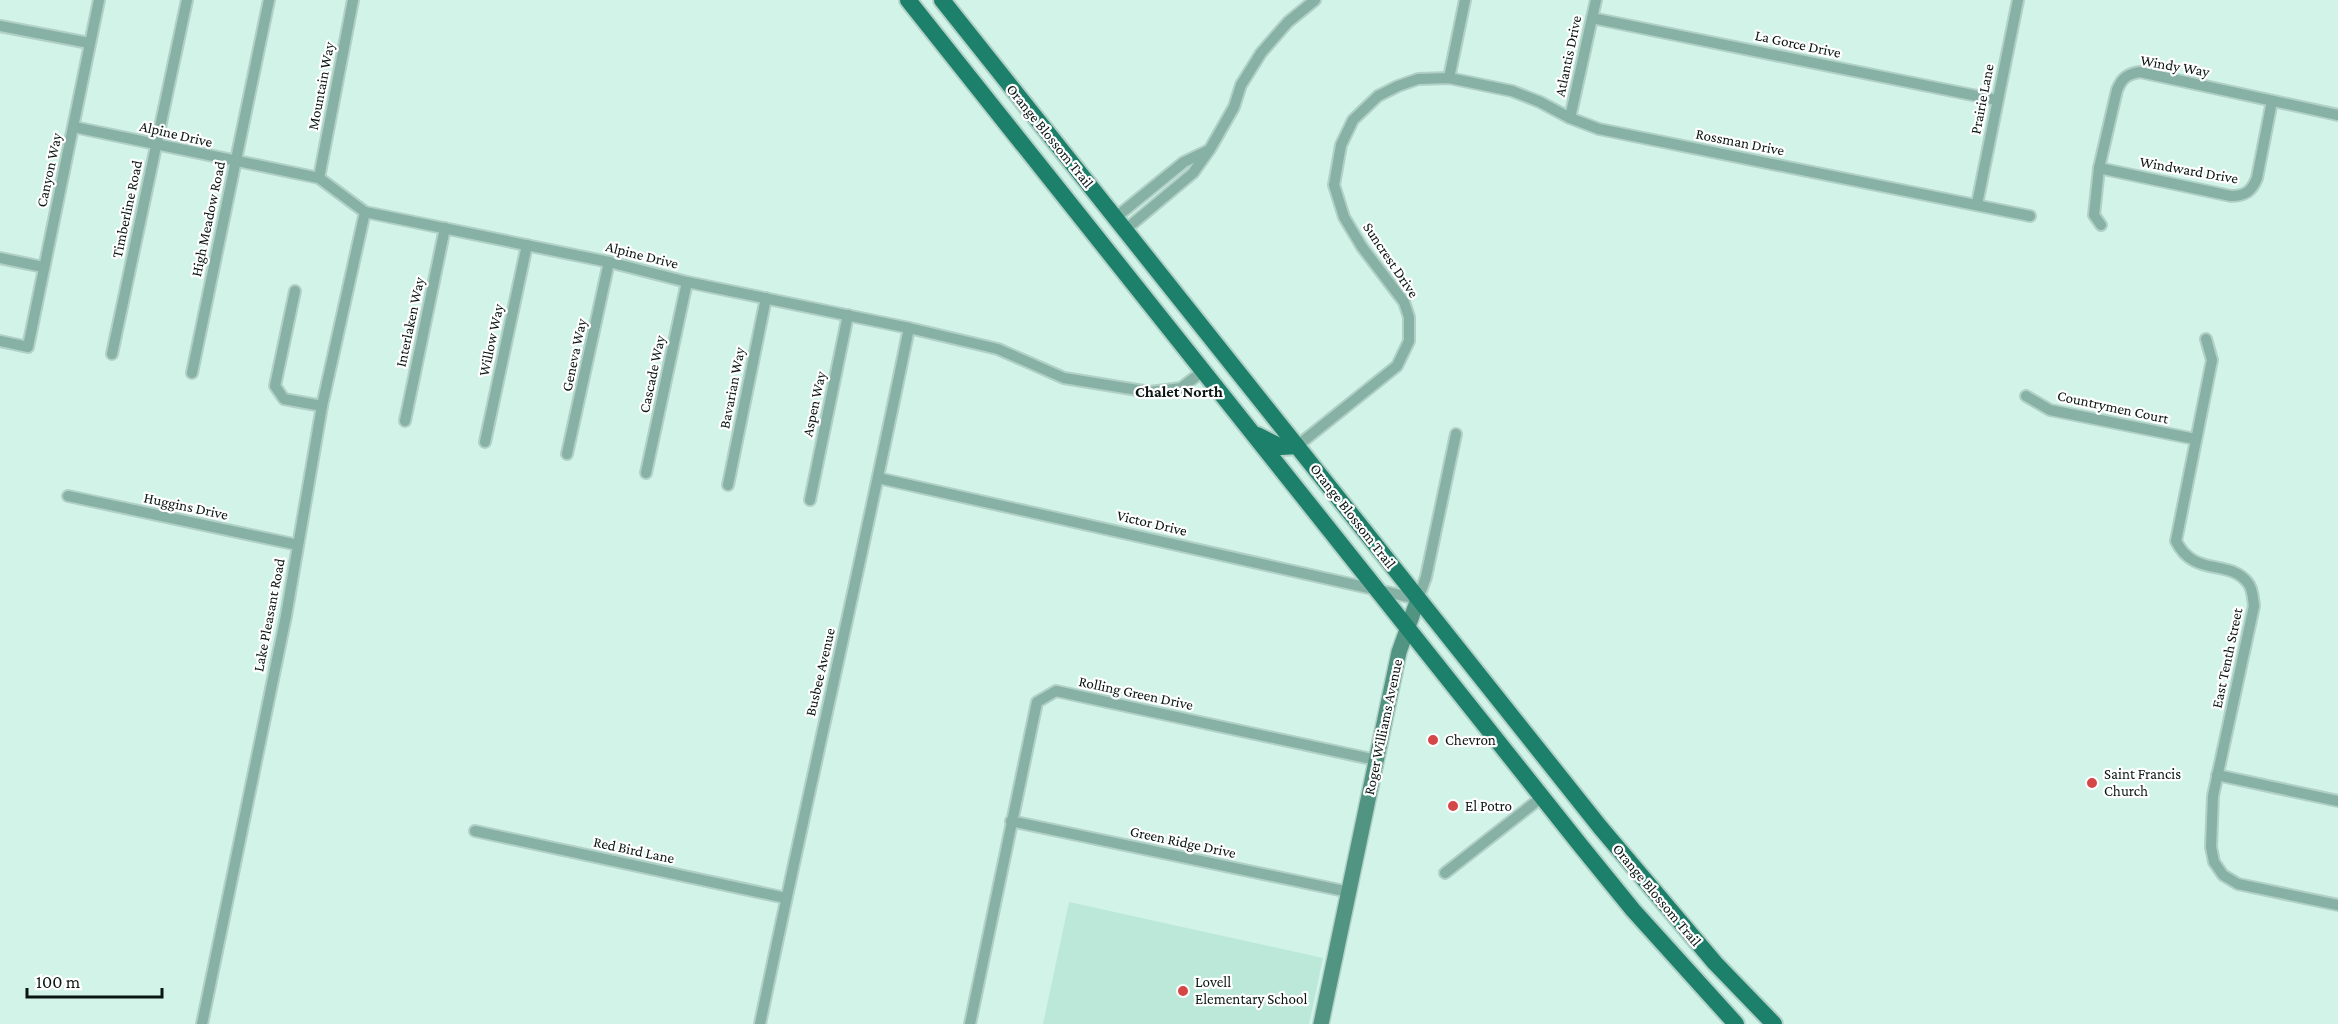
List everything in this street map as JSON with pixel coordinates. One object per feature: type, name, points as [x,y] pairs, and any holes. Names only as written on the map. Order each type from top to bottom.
[{"type":"main road","name":"Orange Blossom Trail","points":[[908,0],[1633,910],[1736,1024]]},
{"type":"main road","name":"Orange Blossom Trail","points":[[942,0],[1563,781],[1715,963],[1774,1024]]},
{"type":"main road","points":[[952,56],[973,39]]},
{"type":"main road","points":[[1251,432],[1281,447],[1297,446]]},
{"type":"main road","points":[[1542,797],[1563,781]]},
{"type":"main road","points":[[1696,981],[1715,963]]},
{"type":"street","name":"Canyon Way","points":[[0,341],[27,347],[99,0]]},
{"type":"street","name":"Timberline Road","points":[[112,354],[187,0]]},
{"type":"street","name":"High Meadow Road","points":[[192,373],[269,0]]},
{"type":"street","name":"Mountain Way","points":[[319,178],[353,0]]},
{"type":"street","points":[[1120,224],[1192,173],[1210,149],[1234,107],[1241,85],[1261,53],[1288,22],[1314,0]]},
{"type":"street","points":[[1449,78],[1465,0]]},
{"type":"street","name":"Atlantis Drive","points":[[1570,118],[1596,0]]},
{"type":"street","name":"Prairie Lane","points":[[1977,204],[2018,0]]},
{"type":"street","name":"La Gorce Drive","points":[[1592,18],[1997,100]]},
{"type":"street","points":[[0,26],[89,43]]},
{"type":"street","name":"Windy Way","points":[[2101,225],[2094,215],[2099,168],[2117,90],[2121,79],[2130,73],[2140,72],[2338,115]]},
{"type":"street","name":"Suncrest Drive","points":[[1297,446],[1397,366],[1410,333],[1404,302],[1362,247],[1344,217],[1334,185],[1341,145],[1353,120],[1378,96],[1418,78],[1449,78]]},
{"type":"street","name":"Rossman Drive","points":[[1449,78],[1512,91],[1599,129],[2031,216]]},
{"type":"street","name":"Windward Drive","points":[[2099,168],[2231,196],[2241,196],[2252,189],[2257,178],[2272,101]]},
{"type":"street","name":"Alpine Drive","points":[[74,127],[319,178],[364,212],[609,262],[687,282],[998,349],[1064,378],[1150,392],[1181,388],[1203,371]]},
{"type":"street","name":"Lake Pleasant Road","points":[[202,1024],[298,545],[322,406],[364,212]]},
{"type":"street","name":"Interlaken Way","points":[[405,421],[445,228]]},
{"type":"street","name":"Willow Way","points":[[484,442],[527,245]]},
{"type":"street","points":[[0,258],[43,267]]},
{"type":"street","name":"Geneva Way","points":[[567,454],[609,262]]},
{"type":"street","name":"Cascade Way","points":[[646,473],[687,282]]},
{"type":"street","points":[[295,291],[275,386],[284,399],[322,406]]},
{"type":"street","name":"Bavarian Way","points":[[728,484],[766,298]]},
{"type":"street","name":"Aspen Way","points":[[810,500],[848,315]]},
{"type":"street","name":"Busbee Avenue","points":[[760,1024],[909,328]]},
{"type":"street","name":"East Tenth Street","points":[[2206,339],[2212,360],[2176,541],[2181,551],[2194,563],[2239,575],[2249,584],[2254,606],[2213,796],[2211,847],[2214,862],[2223,875],[2238,884],[2338,905]]},
{"type":"street","name":"Countrymen Court","points":[[2026,396],[2050,410],[2195,440]]},
{"type":"street","name":"Roger Williams Avenue","points":[[1321,1024],[1399,652],[1426,577],[1456,434]]},
{"type":"street","name":"Victor Drive","points":[[878,478],[1418,599]]},
{"type":"street","name":"Huggins Drive","points":[[68,496],[298,545]]},
{"type":"street","name":"Rolling Green Drive","points":[[970,1024],[1036,702],[1056,691],[1376,760]]},
{"type":"street","points":[[2217,776],[2338,801]]},
{"type":"street","points":[[1445,873],[1542,797]]},
{"type":"street","name":"Green Ridge Drive","points":[[1011,821],[1349,892]]},
{"type":"street","name":"Red Bird Lane","points":[[475,831],[786,898]]},
{"type":"shaded area","name":"Lovell Elementary School","points":[[1069,902],[1323,958],[1309,1024],[1043,1024]]},
{"type":"place","name":"Chevron","points":[[1433,740]]},
{"type":"place","name":"Saint Francis Church","points":[[2092,783]]},
{"type":"place","name":"El Potro","points":[[1453,806]]},
{"type":"place","name":"Lovell Elementary School","points":[[1183,991]]},
{"type":"district","name":"Chalet North","points":[[1179,391]]}]
